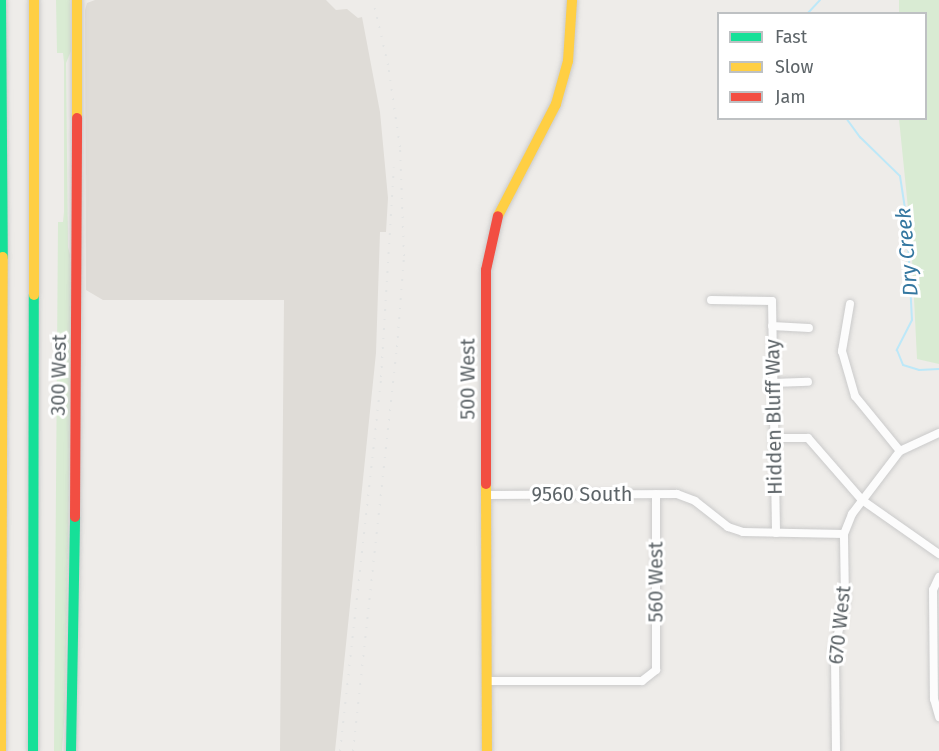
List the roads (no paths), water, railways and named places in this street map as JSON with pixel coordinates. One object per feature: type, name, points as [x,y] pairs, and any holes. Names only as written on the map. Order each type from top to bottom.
[{"type":"main road","points":[[0,751],[4,362],[1,0]]},
{"type":"main road","points":[[33,751],[34,0]]},
{"type":"main road","name":"300 West","points":[[72,751],[78,312],[77,0]]},
{"type":"main road","name":"500 West","points":[[487,751],[486,285],[490,247],[504,201],[538,142],[556,104],[568,61],[573,24],[572,0]]},
{"type":"street","name":"Hidden Bluff Way","points":[[711,300],[772,301],[776,533]]},
{"type":"street","points":[[850,304],[842,351],[855,396],[900,451]]},
{"type":"street","points":[[772,326],[809,328]]},
{"type":"street","points":[[773,383],[808,382]]},
{"type":"street","points":[[776,533],[844,534],[852,514],[900,451],[939,433]]},
{"type":"street","points":[[774,438],[808,438],[862,500],[939,554]]},
{"type":"street","name":"560 West","points":[[487,681],[642,681],[656,670],[656,494]]},
{"type":"street","name":"9560 South","points":[[486,495],[677,494],[694,501],[728,527],[743,532],[776,533]]},
{"type":"street","name":"670 West","points":[[836,751],[835,648],[845,601],[844,534]]},
{"type":"street","points":[[939,577],[933,590],[933,601],[934,699],[939,717]]},
{"type":"waterway","name":"Dry Creek","points":[[809,12],[820,0]]},
{"type":"waterway","name":"Dry Creek","points":[[847,120],[860,137],[900,176],[907,222],[912,320],[897,350],[903,365],[919,370],[939,369]]},
{"type":"railway","points":[[353,751],[397,347],[404,256],[400,147],[388,65],[373,0]]},
{"type":"railway","points":[[340,751],[381,377],[394,167]]}]
